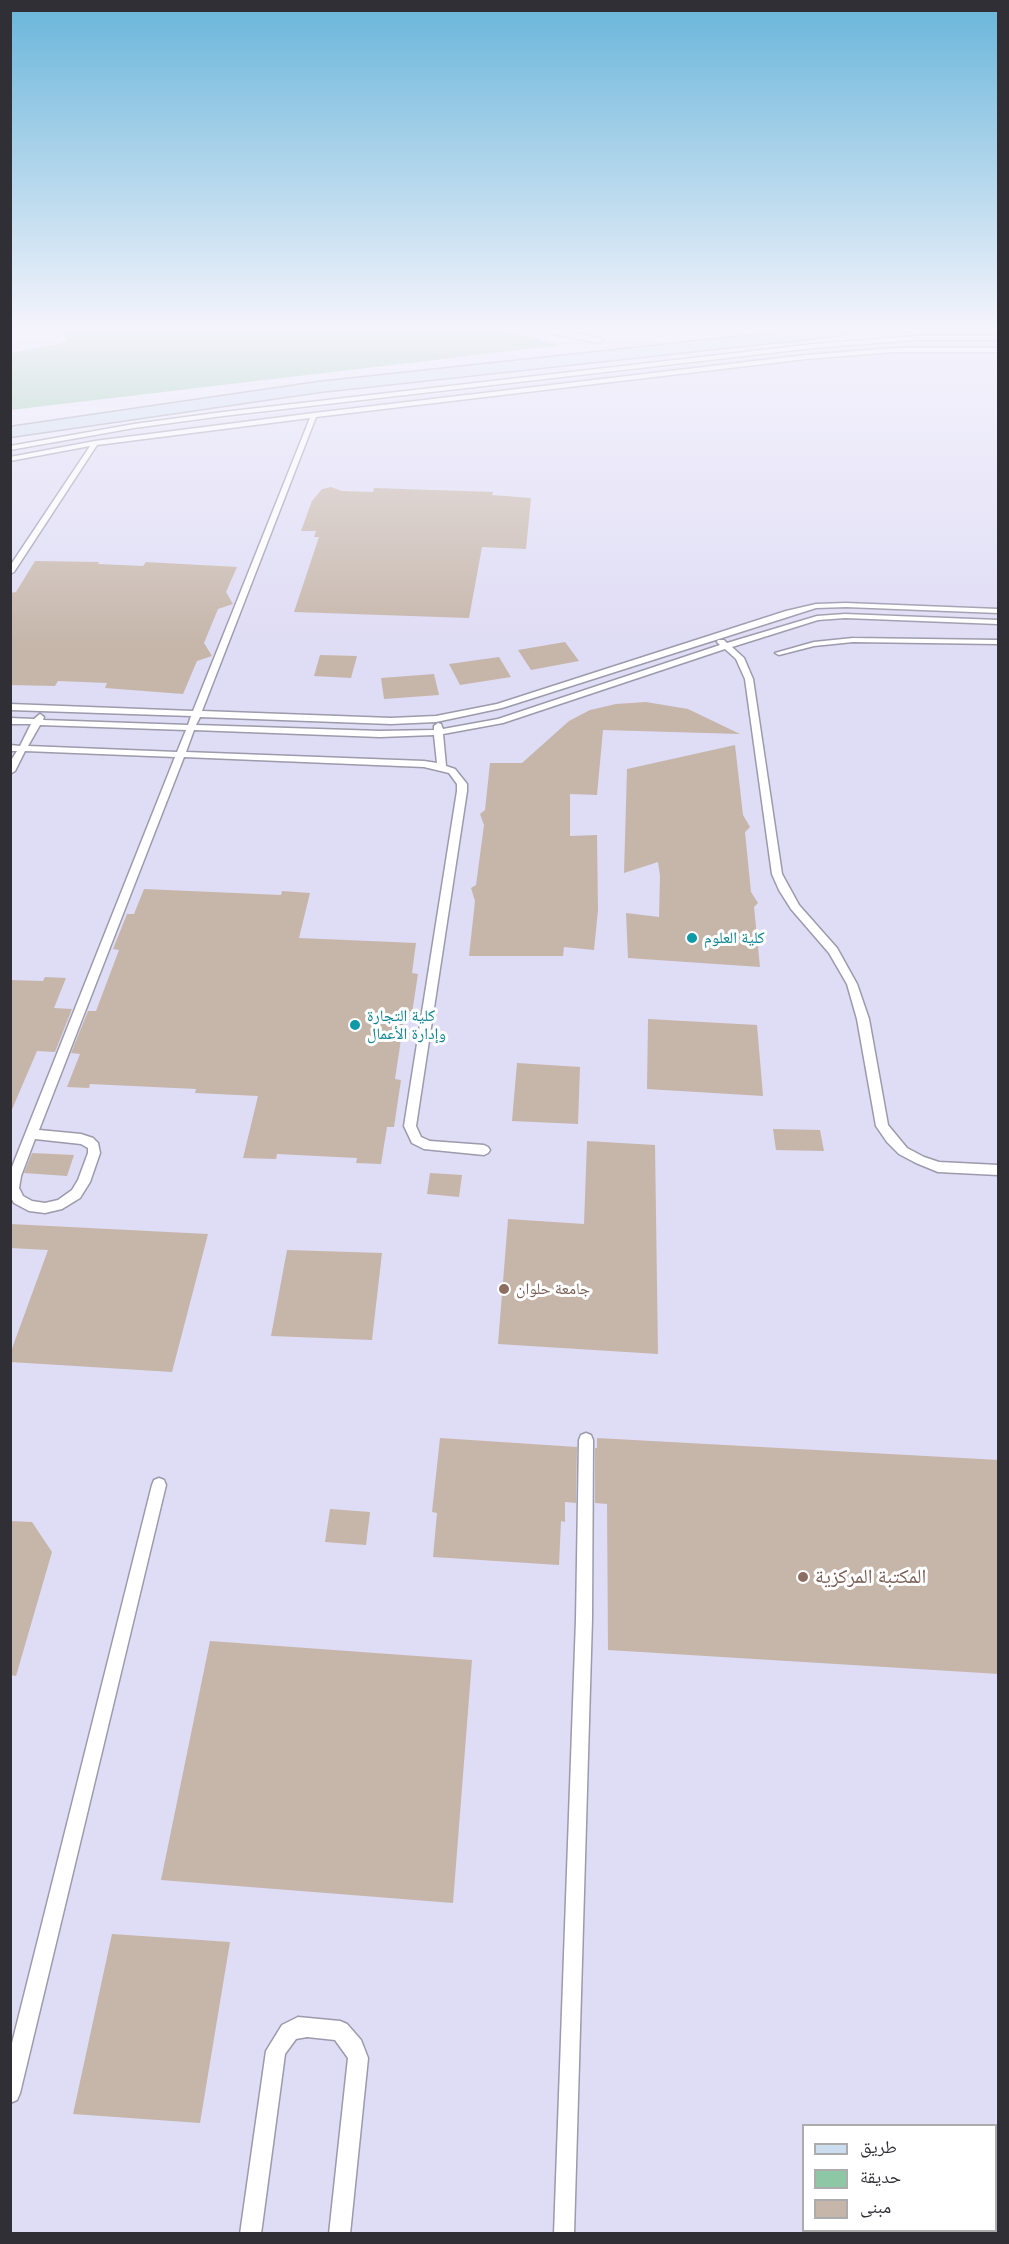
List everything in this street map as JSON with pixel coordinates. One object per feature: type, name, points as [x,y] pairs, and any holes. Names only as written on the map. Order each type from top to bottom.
[{"type":"lane","points":[[10,448],[86,435]]},
{"type":"lane","points":[[10,459],[95,443],[160,435]]},
{"type":"lane","points":[[31,1134],[81,1138],[94,1146],[94,1153],[84,1182],[76,1194],[62,1204],[45,1208],[29,1206],[18,1199],[15,1194],[13,1188],[15,1176],[31,1134],[191,726],[306,435]]},
{"type":"lane","points":[[10,572],[95,443]]},
{"type":"lane","points":[[10,469],[22,457]]},
{"type":"lane","points":[[10,707],[391,721],[436,719],[466,715],[802,609],[830,605],[999,611]]},
{"type":"lane","points":[[10,721],[390,734],[439,732],[472,728],[514,717],[804,621],[831,616],[999,622]]},
{"type":"lane","points":[[741,628],[753,637]]},
{"type":"lane","points":[[714,637],[740,658],[749,679],[777,874],[795,907],[833,951],[852,984],[863,1019],[882,1126],[903,1151],[938,1167],[999,1170]]},
{"type":"lane","points":[[779,653],[814,644],[853,640],[999,642]]},
{"type":"lane","points":[[10,771],[45,708]]},
{"type":"lane","points":[[466,715],[472,728]]},
{"type":"lane","points":[[436,719],[442,767]]},
{"type":"lane","points":[[10,748],[424,764],[442,767],[459,777],[462,791],[410,1126],[416,1140],[428,1146],[484,1150]]},
{"type":"lane","points":[[564,2234],[584,1638],[586,1440]]},
{"type":"lane","points":[[10,2093],[159,1485]]},
{"type":"lane","points":[[250,2234],[276,2051],[289,2032],[298,2027],[307,2027],[340,2031],[354,2047],[358,2058],[339,2234]]},
{"type":"shaded area","name":"جامعة حلوان","points":[[100,435],[998,435],[998,2233],[11,2234],[11,452]]},
{"type":"building","points":[[331,487],[342,491],[373,492],[374,488],[493,492],[492,495],[531,498],[526,549],[482,547],[469,618],[294,612],[319,537],[314,537],[316,531],[301,531],[312,501],[322,489]]},
{"type":"building","points":[[35,561],[99,562],[98,564],[143,566],[146,562],[237,567],[226,592],[233,604],[218,609],[204,643],[212,656],[197,661],[183,694],[105,688],[107,683],[58,681],[55,686],[10,685],[10,593],[16,592]]},
{"type":"building","points":[[565,642],[579,661],[531,670],[518,650]]},
{"type":"building","points":[[320,655],[357,656],[351,678],[314,676]]},
{"type":"building","points":[[499,657],[511,677],[460,685],[449,664]]},
{"type":"building","points":[[434,674],[439,695],[384,699],[381,678]]},
{"type":"building","points":[[646,702],[688,709],[740,734],[603,730],[597,795],[570,794],[570,836],[597,835],[598,910],[594,950],[564,947],[563,956],[469,956],[475,901],[471,888],[476,885],[484,825],[480,814],[485,810],[490,763],[522,763],[569,721],[590,710],[616,704]]},
{"type":"building","points":[[735,745],[743,815],[750,827],[745,832],[751,892],[758,903],[754,907],[760,967],[628,958],[626,913],[659,917],[660,876],[658,862],[624,873],[627,769]]},
{"type":"building","name":"كلية التجارة وإدارة الأعمال","points":[[144,889],[281,895],[282,891],[310,893],[299,938],[416,943],[412,973],[418,974],[412,1013],[405,1013],[395,1079],[401,1080],[394,1127],[387,1127],[381,1164],[356,1163],[357,1158],[277,1154],[276,1159],[243,1158],[258,1096],[195,1093],[196,1089],[90,1084],[89,1088],[67,1087],[80,1054],[71,1053],[88,1011],[96,1011],[119,950],[113,949],[127,914],[134,914]]},
{"type":"building","points":[[45,977],[66,978],[54,1008],[72,1009],[55,1052],[37,1051],[10,1114],[10,980],[43,981]]},
{"type":"building","points":[[648,1019],[757,1025],[763,1096],[647,1089]]},
{"type":"building","points":[[517,1063],[580,1067],[578,1124],[512,1121]]},
{"type":"building","points":[[773,1129],[820,1130],[824,1151],[776,1150]]},
{"type":"building","points":[[587,1141],[655,1145],[658,1354],[498,1344],[508,1219],[584,1224]]},
{"type":"building","points":[[32,1153],[74,1155],[67,1176],[24,1173]]},
{"type":"building","points":[[430,1173],[462,1175],[459,1197],[427,1194]]},
{"type":"building","points":[[10,1224],[208,1234],[172,1372],[10,1362],[10,1354],[48,1250],[10,1248]]},
{"type":"building","points":[[287,1250],[382,1253],[372,1340],[271,1336]]},
{"type":"building","points":[[440,1438],[577,1447],[576,1503],[565,1502],[565,1522],[561,1521],[559,1565],[433,1557],[437,1513],[432,1512]]},
{"type":"building","name":"المكتبة المركزية","points":[[597,1438],[999,1460],[999,1674],[608,1650],[607,1504],[595,1503]]},
{"type":"building","points":[[330,1509],[370,1512],[366,1545],[325,1542]]},
{"type":"building","points":[[10,1521],[32,1522],[52,1552],[16,1676],[10,1675]]},
{"type":"building","points":[[210,1641],[472,1660],[453,1903],[161,1880]]},
{"type":"building","points":[[112,1934],[230,1942],[200,2123],[73,2114]]},
{"type":"place","name":"كلية العلوم","points":[[692,938]]},
{"type":"place","name":"كلية التجارة وإدارة الأعمال","points":[[355,1025]]},
{"type":"place","name":"جامعة حلوان","points":[[504,1289]]},
{"type":"place","name":"المكتبة المركزية","points":[[803,1577]]}]
